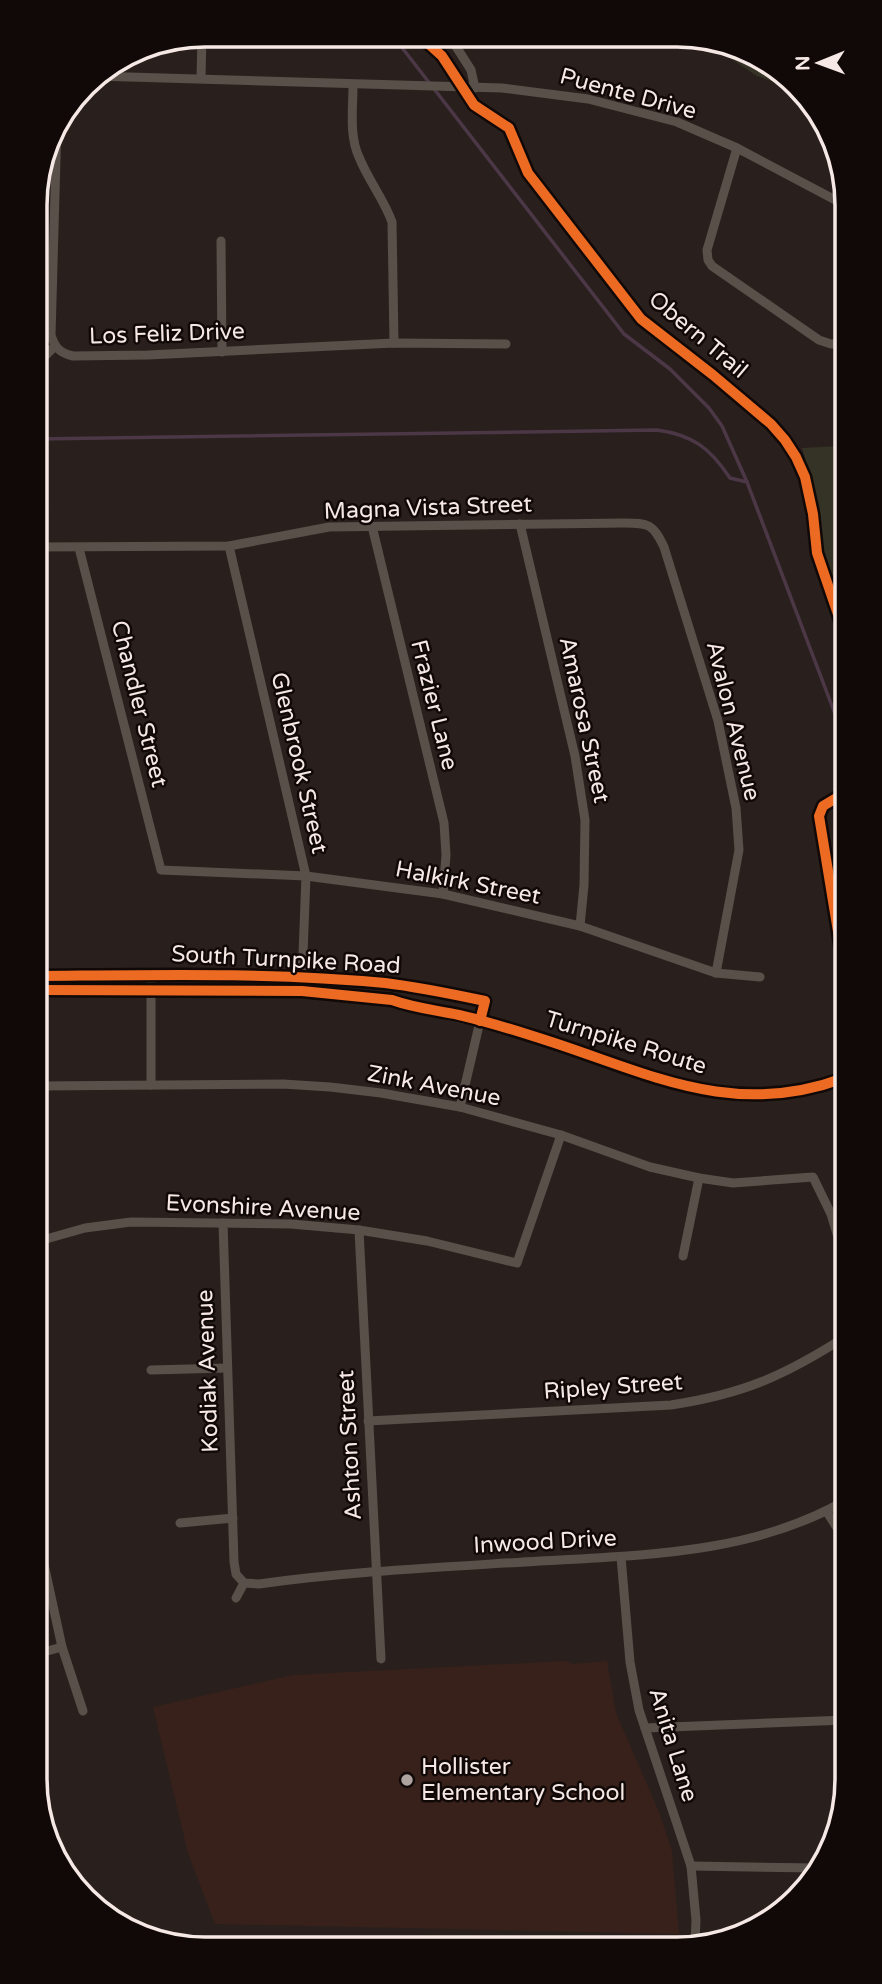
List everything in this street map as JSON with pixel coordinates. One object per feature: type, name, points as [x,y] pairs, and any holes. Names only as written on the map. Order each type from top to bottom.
[{"type":"street","points":[[201,78],[202,47]]},
{"type":"street","points":[[456,47],[471,70],[475,88]]},
{"type":"street","name":"Puente Drive","points":[[114,76],[420,85],[547,92],[588,99],[677,122],[737,148],[834,200]]},
{"type":"street","points":[[353,85],[353,135],[358,156],[393,222],[394,343]]},
{"type":"street","points":[[737,148],[707,250],[708,260],[712,266],[819,340],[835,344]]},
{"type":"street","points":[[48,354],[55,346],[51,335],[56,154]]},
{"type":"street","points":[[221,241],[222,352]]},
{"type":"street","name":"Los Feliz Drive","points":[[55,346],[62,354],[73,356],[394,343],[506,344]]},
{"type":"street","name":"Magna Vista Street","points":[[48,547],[229,546],[329,527],[644,523],[652,527]]},
{"type":"street","name":"Amarosa Street","points":[[520,524],[575,756],[585,820],[580,926]]},
{"type":"street","name":"Frazier Lane","points":[[372,526],[444,823],[446,855],[443,894]]},
{"type":"street","name":"Avalon Avenue","points":[[652,527],[657,531],[664,547],[718,721],[736,808],[738,850],[716,972]]},
{"type":"street","name":"Glenbrook Street","points":[[229,546],[306,876],[302,991]]},
{"type":"street","name":"Chandler Street","points":[[79,548],[161,870]]},
{"type":"street","name":"Halkirk Street","points":[[161,870],[306,876],[443,894],[580,926],[716,972],[760,977]]},
{"type":"street","points":[[151,975],[151,1085]]},
{"type":"street","name":"South Turnpike Road","points":[[47,990],[302,991],[392,1000],[480,1021],[485,1001],[399,985],[302,977],[48,976]]},
{"type":"street","points":[[460,1107],[480,1021]]},
{"type":"street","name":"Zink Avenue","points":[[47,1086],[283,1084],[381,1093],[460,1107],[561,1135],[650,1167],[699,1178],[733,1183],[813,1177],[834,1225]]},
{"type":"street","points":[[522,1272],[517,1263],[561,1135]]},
{"type":"street","points":[[683,1256],[699,1178]]},
{"type":"street","name":"Evonshire Avenue","points":[[47,1239],[85,1228],[131,1222],[290,1224],[359,1230],[428,1241],[517,1263]]},
{"type":"street","name":"Kodiak Avenue","points":[[223,1223],[234,1562],[242,1582]]},
{"type":"street","name":"Ashton Street","points":[[359,1230],[381,1659]]},
{"type":"street","name":"Ripley Street","points":[[368,1421],[657,1405],[702,1400],[741,1391],[770,1380],[807,1362],[834,1344]]},
{"type":"street","points":[[151,1370],[227,1368]]},
{"type":"street","name":"Inwood Drive","points":[[242,1582],[259,1584],[376,1571],[621,1557],[718,1546],[777,1531],[834,1507]]},
{"type":"street","points":[[827,1511],[834,1523]]},
{"type":"street","points":[[180,1524],[233,1518]]},
{"type":"street","name":"Anita Lane","points":[[621,1557],[630,1662],[639,1710],[691,1866],[695,1935]]},
{"type":"street","points":[[47,1579],[62,1647],[83,1711]]},
{"type":"street","points":[[236,1598],[242,1582]]},
{"type":"street","points":[[47,1651],[62,1647]]},
{"type":"street","points":[[645,1728],[834,1720]]},
{"type":"street","points":[[691,1866],[807,1868]]},
{"type":"shaded area","points":[[726,55],[747,63],[777,83],[757,76]]},
{"type":"shaded area","points":[[835,446],[835,583],[823,550],[819,506],[802,448]]},
{"type":"shaded area","name":"Hollister Elementary School","points":[[566,1661],[572,1664],[607,1661],[616,1713],[659,1812],[672,1851],[679,1934],[215,1924],[188,1853],[153,1707],[293,1675]]},
{"type":"waterway","points":[[402,47],[624,334],[670,369],[709,408],[722,426],[747,482],[835,713]]},
{"type":"waterway","points":[[48,439],[657,430],[691,439],[708,451],[730,478],[747,482]]},
{"type":"cycle path","name":"Obern Trail","points":[[432,47],[442,56],[474,105],[509,128],[528,173],[641,319],[713,375],[771,424],[785,440],[805,477],[813,514],[817,553],[835,605]]},
{"type":"cycle path","points":[[835,799],[823,806],[819,816],[835,911]]},
{"type":"cycle path","points":[[48,976],[255,976],[385,983],[485,1001],[480,1021]]},
{"type":"cycle path","name":"Turnpike Route","points":[[47,990],[302,991],[392,1000],[488,1022],[650,1076],[724,1093],[762,1094],[802,1090],[834,1081]]},
{"type":"place","name":"Hollister Elementary School","points":[[407,1780]]}]
